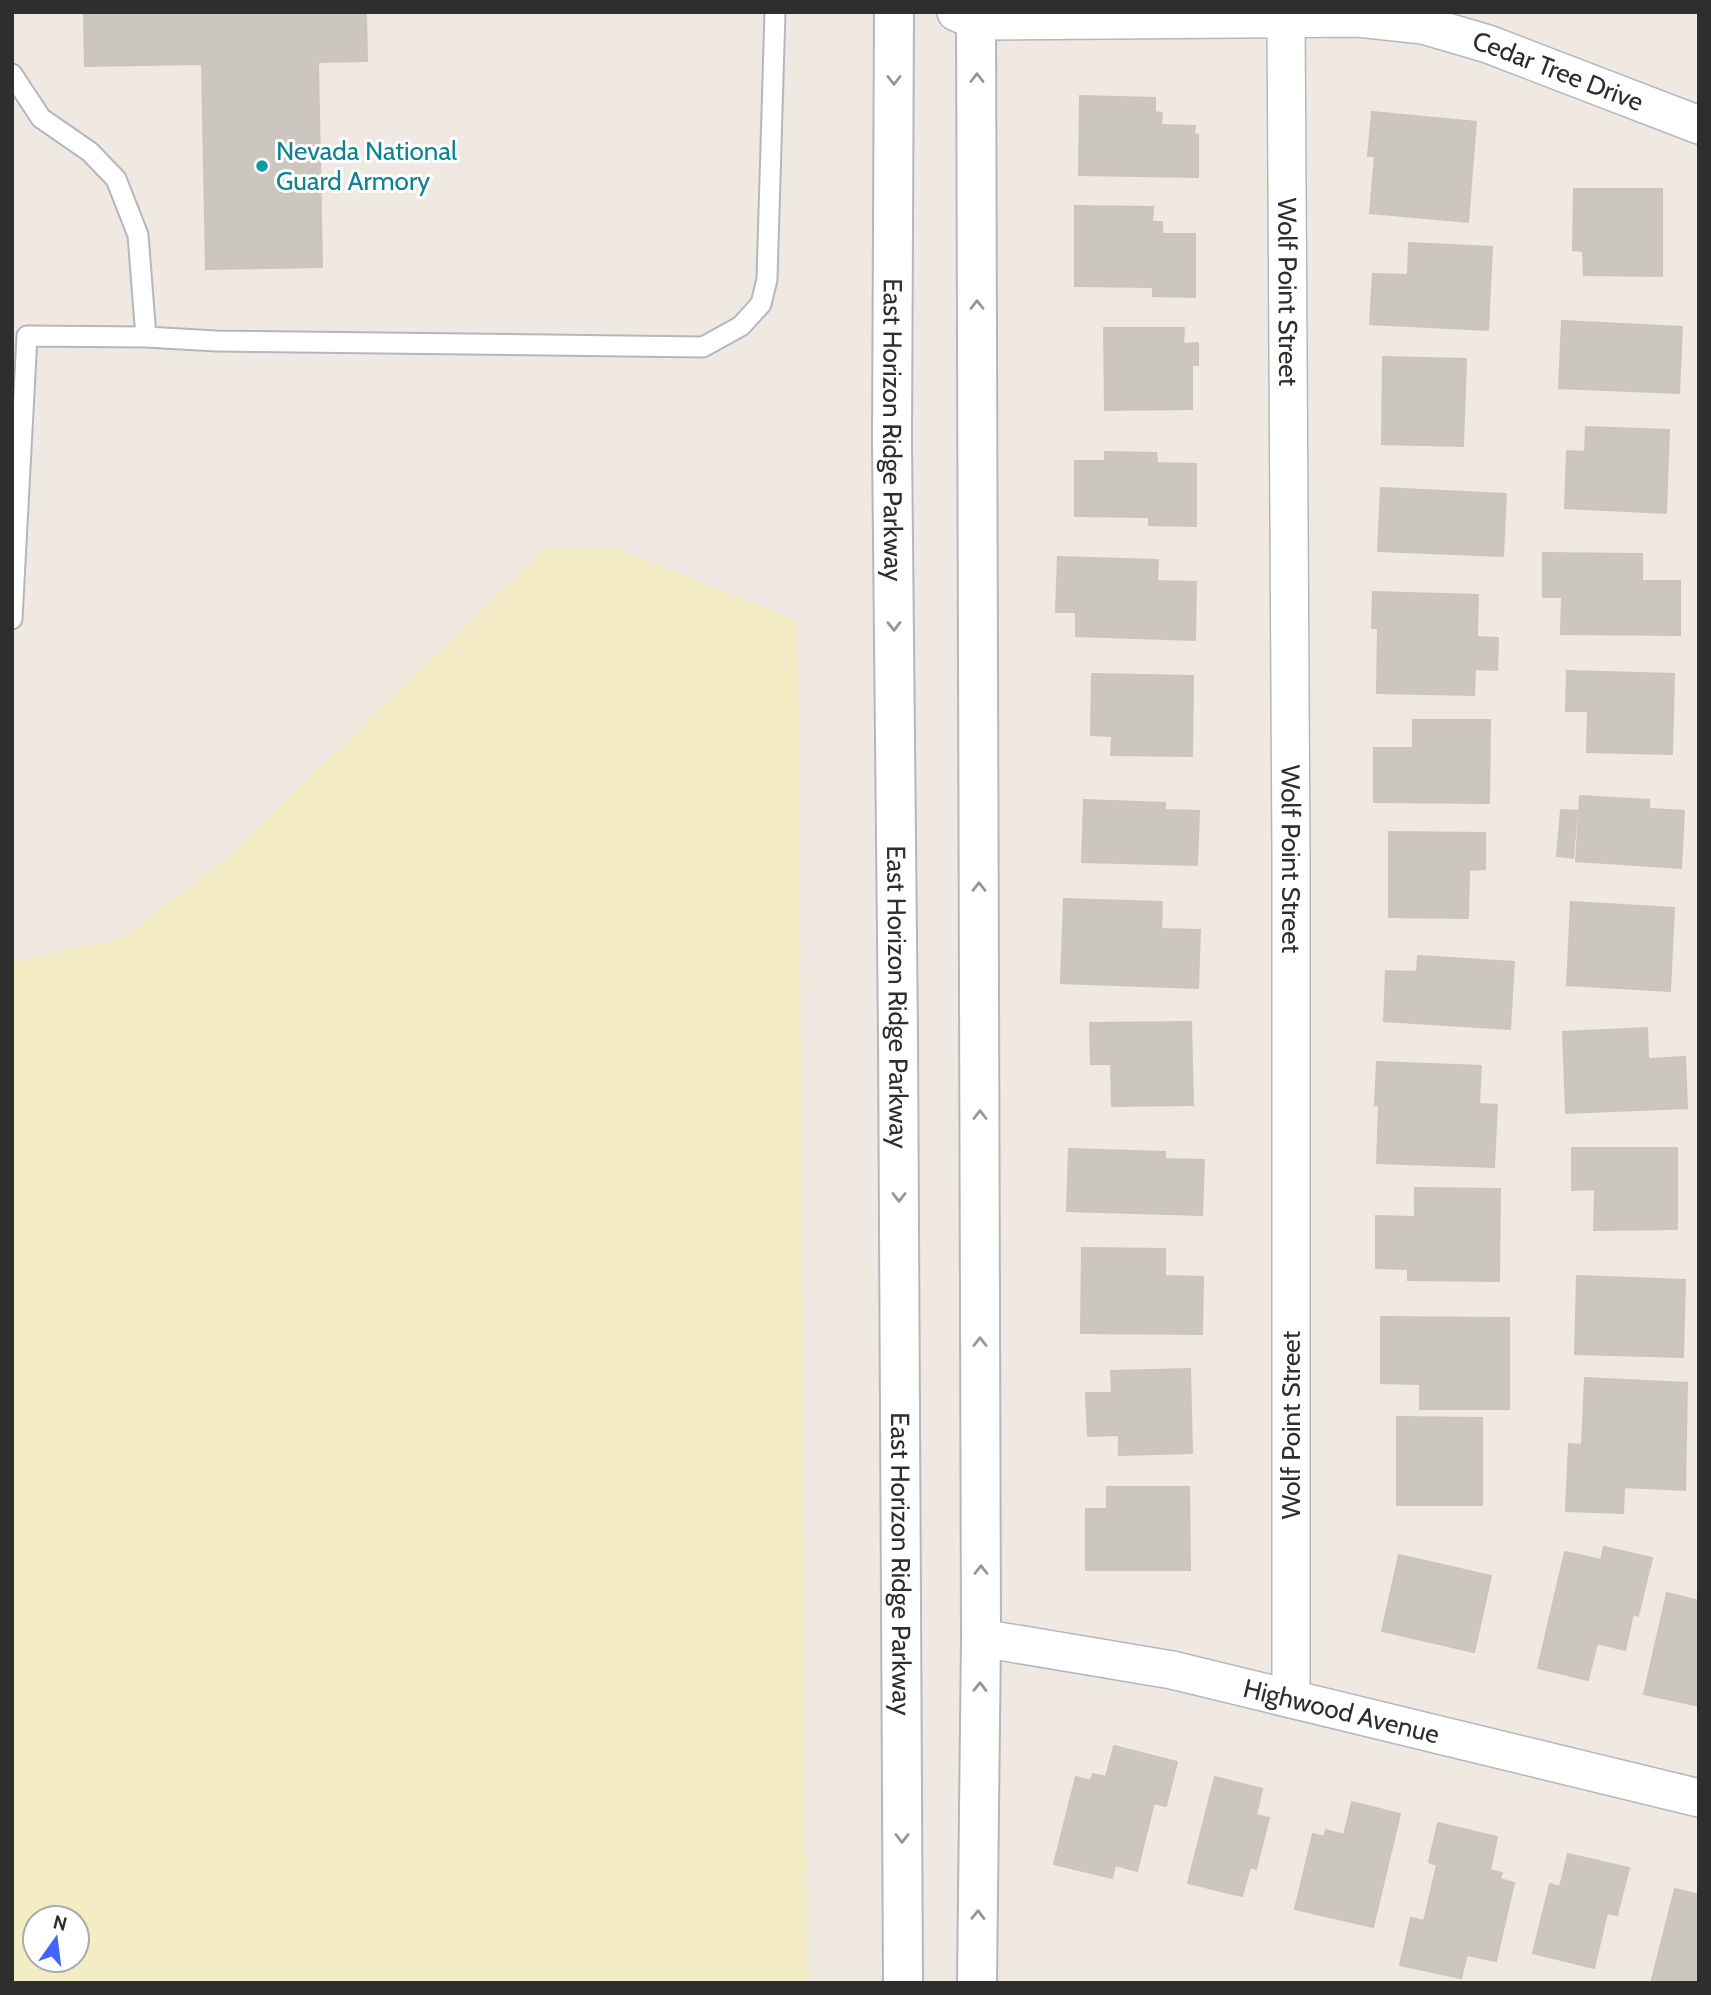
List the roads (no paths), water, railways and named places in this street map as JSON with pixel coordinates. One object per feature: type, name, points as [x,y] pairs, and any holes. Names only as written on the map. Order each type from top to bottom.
[{"type":"main road","name":"East Horizon Ridge Parkway","points":[[894,12],[892,440],[903,1983]]},
{"type":"main road","points":[[970,15],[981,1638],[977,1983]]},
{"type":"street","name":"Cedar Tree Drive","points":[[970,15],[1358,18],[1423,25],[1488,44],[1699,125]]},
{"type":"street","name":"Wolf Point Street","points":[[1286,17],[1291,841],[1291,1699]]},
{"type":"street","name":"Highwood Avenue","points":[[981,1638],[1172,1670],[1699,1798]]},
{"type":"lane","points":[[12,620],[27,335],[216,341],[703,348],[741,326],[761,304],[767,279],[775,12]]},
{"type":"lane","points":[[12,74],[41,118],[90,152],[116,179],[138,234],[146,337]]},
{"type":"place","name":"Nevada National Guard Armory","points":[[262,166]]}]
